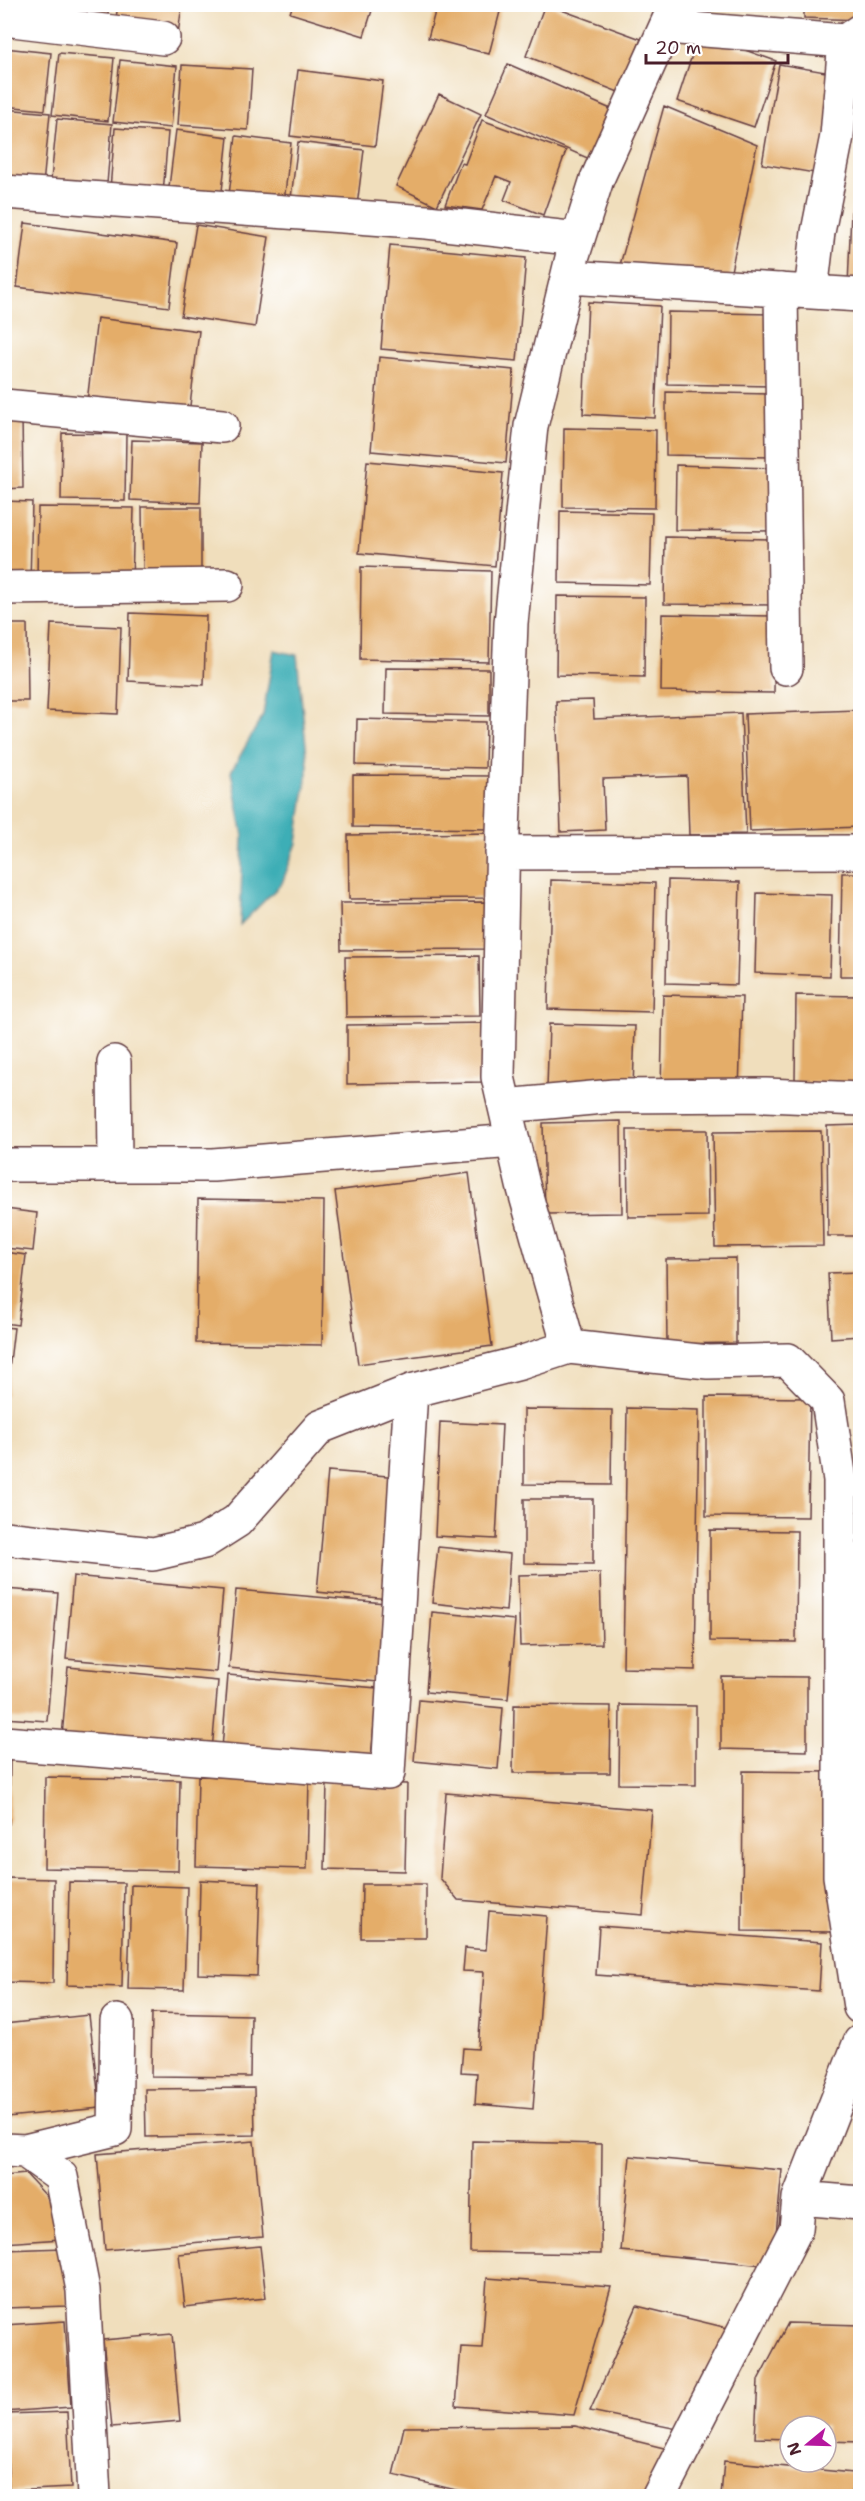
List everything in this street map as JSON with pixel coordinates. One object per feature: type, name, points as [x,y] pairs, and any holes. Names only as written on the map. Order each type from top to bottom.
[{"type":"street","points":[[569,1347],[498,1077],[502,853],[511,623],[531,426],[578,239],[597,179],[671,16],[853,36],[837,136],[818,232],[796,291],[786,668]]},
{"type":"street","points":[[4,19],[163,38]]},
{"type":"street","points":[[4,192],[428,222],[578,239]]},
{"type":"street","points":[[568,277],[861,295]]},
{"type":"street","points":[[4,406],[222,426]]},
{"type":"street","points":[[4,588],[227,585]]},
{"type":"street","points":[[502,853],[861,852]]},
{"type":"street","points":[[114,1062],[115,1165]]},
{"type":"street","points":[[505,1106],[614,1096],[766,1095],[861,1099]]},
{"type":"street","points":[[4,1165],[213,1165],[513,1141]]},
{"type":"street","points":[[4,1538],[153,1554],[204,1542],[237,1521],[320,1427],[411,1391],[520,1363],[569,1347],[708,1362],[788,1360],[828,1401],[840,1480],[849,1733],[840,1876],[860,1996]]},
{"type":"street","points":[[4,1743],[388,1773],[411,1391]]},
{"type":"street","points":[[15,2150],[116,2129],[117,2021]]},
{"type":"street","points":[[659,2496],[796,2229],[799,2198],[861,2042]]},
{"type":"street","points":[[15,2150],[62,2177],[83,2290],[94,2496]]},
{"type":"street","points":[[799,2198],[861,2203]]},
{"type":"water","points":[[274,650],[297,655],[308,766],[297,843],[282,883],[240,925],[243,836],[231,772],[263,715]]},
{"type":"building","points":[[61,4],[109,4],[107,24],[59,18]]},
{"type":"building","points":[[118,4],[182,4],[178,35],[115,26]]},
{"type":"building","points":[[293,4],[374,4],[364,36],[290,13]]},
{"type":"building","points":[[437,4],[502,4],[489,54],[428,38]]},
{"type":"building","points":[[545,4],[641,39],[621,93],[526,56]]},
{"type":"building","points":[[804,4],[860,4],[860,20],[804,18]]},
{"type":"building","points":[[699,34],[776,61],[754,127],[677,101]]},
{"type":"building","points":[[4,48],[51,53],[45,110],[4,106]]},
{"type":"building","points":[[59,53],[114,58],[108,121],[52,115]]},
{"type":"building","points":[[120,60],[177,66],[171,128],[113,122]]},
{"type":"building","points":[[508,64],[613,110],[592,160],[486,114]]},
{"type":"building","points":[[779,64],[837,74],[820,174],[762,164]]},
{"type":"building","points":[[182,65],[252,69],[248,130],[178,125]]},
{"type":"building","points":[[298,70],[383,81],[375,146],[290,136]]},
{"type":"building","points":[[439,94],[481,114],[437,206],[396,186]]},
{"type":"building","points":[[664,106],[757,145],[729,281],[620,265]]},
{"type":"building","points":[[4,109],[50,113],[43,185],[4,182]]},
{"type":"building","points":[[57,119],[112,124],[107,184],[51,180]]},
{"type":"building","points":[[482,120],[566,151],[543,215],[504,200],[511,182],[496,176],[482,210],[445,205],[461,163],[465,164]]},
{"type":"building","points":[[115,128],[168,132],[163,194],[110,189]]},
{"type":"building","points":[[176,130],[228,137],[221,200],[168,195]]},
{"type":"building","points":[[236,136],[291,143],[284,202],[229,195]]},
{"type":"building","points":[[298,142],[364,150],[357,206],[291,198]]},
{"type":"building","points":[[851,212],[860,212],[860,286],[848,286]]},
{"type":"building","points":[[4,221],[11,221],[6,290],[4,290]]},
{"type":"building","points":[[25,223],[177,243],[169,307],[17,287]]},
{"type":"building","points":[[196,225],[269,237],[255,327],[181,316]]},
{"type":"building","points":[[390,245],[526,258],[517,361],[381,349]]},
{"type":"building","points":[[588,302],[660,306],[655,418],[583,414]]},
{"type":"building","points":[[668,312],[776,314],[775,386],[667,384]]},
{"type":"building","points":[[97,318],[199,331],[189,414],[87,402]]},
{"type":"building","points":[[379,357],[514,370],[506,463],[371,451]]},
{"type":"building","points":[[666,392],[773,394],[773,457],[666,455]]},
{"type":"building","points":[[4,416],[22,416],[23,488],[4,489]]},
{"type":"building","points":[[564,428],[656,430],[655,508],[563,507]]},
{"type":"building","points":[[62,433],[126,434],[125,501],[61,500]]},
{"type":"building","points":[[132,440],[202,442],[200,503],[130,500]]},
{"type":"building","points":[[367,461],[503,473],[495,566],[359,553]]},
{"type":"building","points":[[676,465],[775,468],[773,531],[675,530]]},
{"type":"building","points":[[4,501],[32,502],[30,584],[4,584]]},
{"type":"building","points":[[38,507],[134,508],[132,583],[37,581]]},
{"type":"building","points":[[142,507],[201,507],[201,576],[143,576]]},
{"type":"building","points":[[560,511],[652,513],[650,585],[559,583]]},
{"type":"building","points":[[665,537],[772,539],[770,605],[664,604]]},
{"type":"building","points":[[361,567],[491,571],[489,662],[360,659]]},
{"type":"building","points":[[557,596],[645,597],[644,677],[556,675]]},
{"type":"building","points":[[130,613],[206,616],[204,685],[128,681]]},
{"type":"building","points":[[662,614],[775,616],[774,693],[661,691]]},
{"type":"building","points":[[5,624],[27,624],[28,701],[5,701]]},
{"type":"building","points":[[51,624],[121,627],[118,714],[47,711]]},
{"type":"building","points":[[386,668],[489,669],[489,716],[385,714]]},
{"type":"building","points":[[593,700],[594,719],[741,713],[746,834],[689,835],[687,776],[603,779],[605,830],[561,832],[556,701]]},
{"type":"building","points":[[857,710],[860,827],[750,831],[745,714]]},
{"type":"building","points":[[357,719],[486,722],[485,768],[356,765]]},
{"type":"building","points":[[353,775],[492,776],[492,829],[353,827]]},
{"type":"building","points":[[489,833],[490,898],[349,899],[348,835]]},
{"type":"building","points":[[842,873],[860,873],[860,976],[840,976]]},
{"type":"building","points":[[551,880],[655,883],[652,1012],[548,1009]]},
{"type":"building","points":[[668,880],[740,882],[737,985],[666,983]]},
{"type":"building","points":[[757,893],[832,895],[830,976],[755,973]]},
{"type":"building","points":[[490,902],[490,949],[341,950],[340,903]]},
{"type":"building","points":[[479,956],[480,1016],[346,1017],[345,957]]},
{"type":"building","points":[[663,995],[742,997],[739,1091],[661,1089]]},
{"type":"building","points":[[796,995],[860,996],[860,1084],[795,1082]]},
{"type":"building","points":[[486,1023],[486,1082],[347,1084],[347,1025]]},
{"type":"building","points":[[549,1024],[635,1026],[633,1090],[547,1088]]},
{"type":"building","points":[[621,1121],[622,1213],[545,1214],[543,1123]]},
{"type":"building","points":[[860,1125],[860,1236],[828,1236],[827,1126]]},
{"type":"building","points":[[627,1130],[707,1130],[708,1216],[628,1217]]},
{"type":"building","points":[[821,1131],[823,1246],[715,1247],[713,1132]]},
{"type":"building","points":[[469,1173],[492,1346],[358,1364],[335,1191]]},
{"type":"building","points":[[198,1199],[324,1201],[322,1345],[196,1343]]},
{"type":"building","points":[[5,1209],[37,1213],[33,1251],[5,1248]]},
{"type":"building","points":[[4,1252],[26,1255],[18,1325],[4,1323]]},
{"type":"building","points":[[736,1258],[736,1343],[667,1344],[666,1259]]},
{"type":"building","points":[[860,1272],[860,1336],[831,1338],[828,1273]]},
{"type":"building","points":[[4,1327],[14,1328],[6,1395],[4,1395]]},
{"type":"building","points":[[706,1397],[810,1398],[808,1517],[706,1516]]},
{"type":"building","points":[[627,1408],[699,1410],[695,1670],[623,1668]]},
{"type":"building","points":[[524,1409],[612,1410],[611,1485],[524,1484]]},
{"type":"building","points":[[440,1422],[502,1425],[496,1539],[435,1536]]},
{"type":"building","points":[[328,1471],[399,1477],[389,1599],[317,1592]]},
{"type":"building","points":[[524,1499],[593,1499],[593,1564],[524,1563]]},
{"type":"building","points":[[710,1530],[797,1531],[796,1642],[710,1641]]},
{"type":"building","points":[[438,1547],[510,1554],[506,1611],[432,1603]]},
{"type":"building","points":[[600,1573],[602,1644],[520,1646],[518,1575]]},
{"type":"building","points":[[73,1576],[223,1590],[216,1672],[66,1659]]},
{"type":"building","points":[[4,1589],[58,1593],[47,1721],[4,1718]]},
{"type":"building","points":[[236,1590],[385,1603],[378,1682],[229,1668]]},
{"type":"building","points":[[432,1612],[515,1620],[508,1699],[426,1692]]},
{"type":"building","points":[[68,1667],[218,1681],[212,1751],[62,1737]]},
{"type":"building","points":[[228,1675],[377,1688],[371,1761],[222,1748]]},
{"type":"building","points":[[721,1676],[807,1677],[807,1751],[721,1749]]},
{"type":"building","points":[[419,1700],[503,1708],[498,1769],[414,1761]]},
{"type":"building","points":[[514,1705],[611,1706],[610,1773],[513,1773]]},
{"type":"building","points":[[620,1705],[696,1706],[696,1785],[619,1784]]},
{"type":"building","points":[[4,1757],[10,1757],[9,1824],[4,1824]]},
{"type":"building","points":[[743,1771],[833,1772],[833,1932],[742,1931]]},
{"type":"building","points":[[198,1776],[309,1779],[307,1869],[196,1866]]},
{"type":"building","points":[[45,1777],[180,1780],[178,1871],[44,1868]]},
{"type":"building","points":[[327,1782],[407,1784],[405,1871],[325,1869]]},
{"type":"building","points":[[446,1793],[652,1810],[643,1915],[458,1900],[440,1878]]},
{"type":"building","points":[[4,1878],[54,1879],[53,1983],[4,1982]]},
{"type":"building","points":[[200,1880],[260,1883],[257,1976],[198,1974]]},
{"type":"building","points":[[69,1882],[124,1883],[122,1987],[67,1985]]},
{"type":"building","points":[[362,1884],[426,1884],[426,1938],[361,1938]]},
{"type":"building","points":[[131,1885],[187,1887],[184,1990],[128,1989]]},
{"type":"building","points":[[489,1911],[547,1916],[533,2109],[475,2104],[477,2073],[461,2072],[463,2048],[478,2049],[484,1972],[463,1971],[465,1948],[486,1950]]},
{"type":"building","points":[[599,1926],[822,1942],[819,1991],[596,1975]]},
{"type":"building","points":[[152,2013],[251,2015],[250,2077],[151,2076]]},
{"type":"building","points":[[89,2015],[100,2108],[7,2117],[4,2024]]},
{"type":"building","points":[[254,2088],[255,2135],[146,2137],[145,2089]]},
{"type":"building","points":[[254,2141],[263,2237],[105,2250],[97,2154]]},
{"type":"building","points":[[472,2141],[602,2144],[601,2254],[470,2252]]},
{"type":"building","points":[[630,2156],[782,2170],[773,2266],[621,2251]]},
{"type":"building","points":[[26,2174],[59,2210],[61,2239],[4,2243],[4,2176]]},
{"type":"building","points":[[260,2246],[266,2298],[185,2307],[179,2254]]},
{"type":"building","points":[[65,2248],[67,2306],[4,2308],[4,2250]]},
{"type":"building","points":[[487,2278],[611,2287],[574,2415],[456,2406],[461,2347],[482,2348]]},
{"type":"building","points":[[637,2306],[736,2330],[687,2431],[590,2411]]},
{"type":"building","points":[[65,2321],[71,2407],[4,2412],[4,2325]]},
{"type":"building","points":[[788,2323],[860,2325],[860,2442],[838,2441],[838,2414],[778,2414],[778,2439],[755,2438],[758,2380]]},
{"type":"building","points":[[172,2334],[180,2421],[112,2427],[103,2340]]},
{"type":"building","points":[[67,2412],[71,2488],[9,2491],[5,2414]]},
{"type":"building","points":[[575,2426],[676,2451],[654,2496],[481,2496],[393,2475],[404,2427]]},
{"type":"building","points":[[724,2461],[778,2466],[778,2474],[853,2473],[851,2496],[721,2496]]}]
